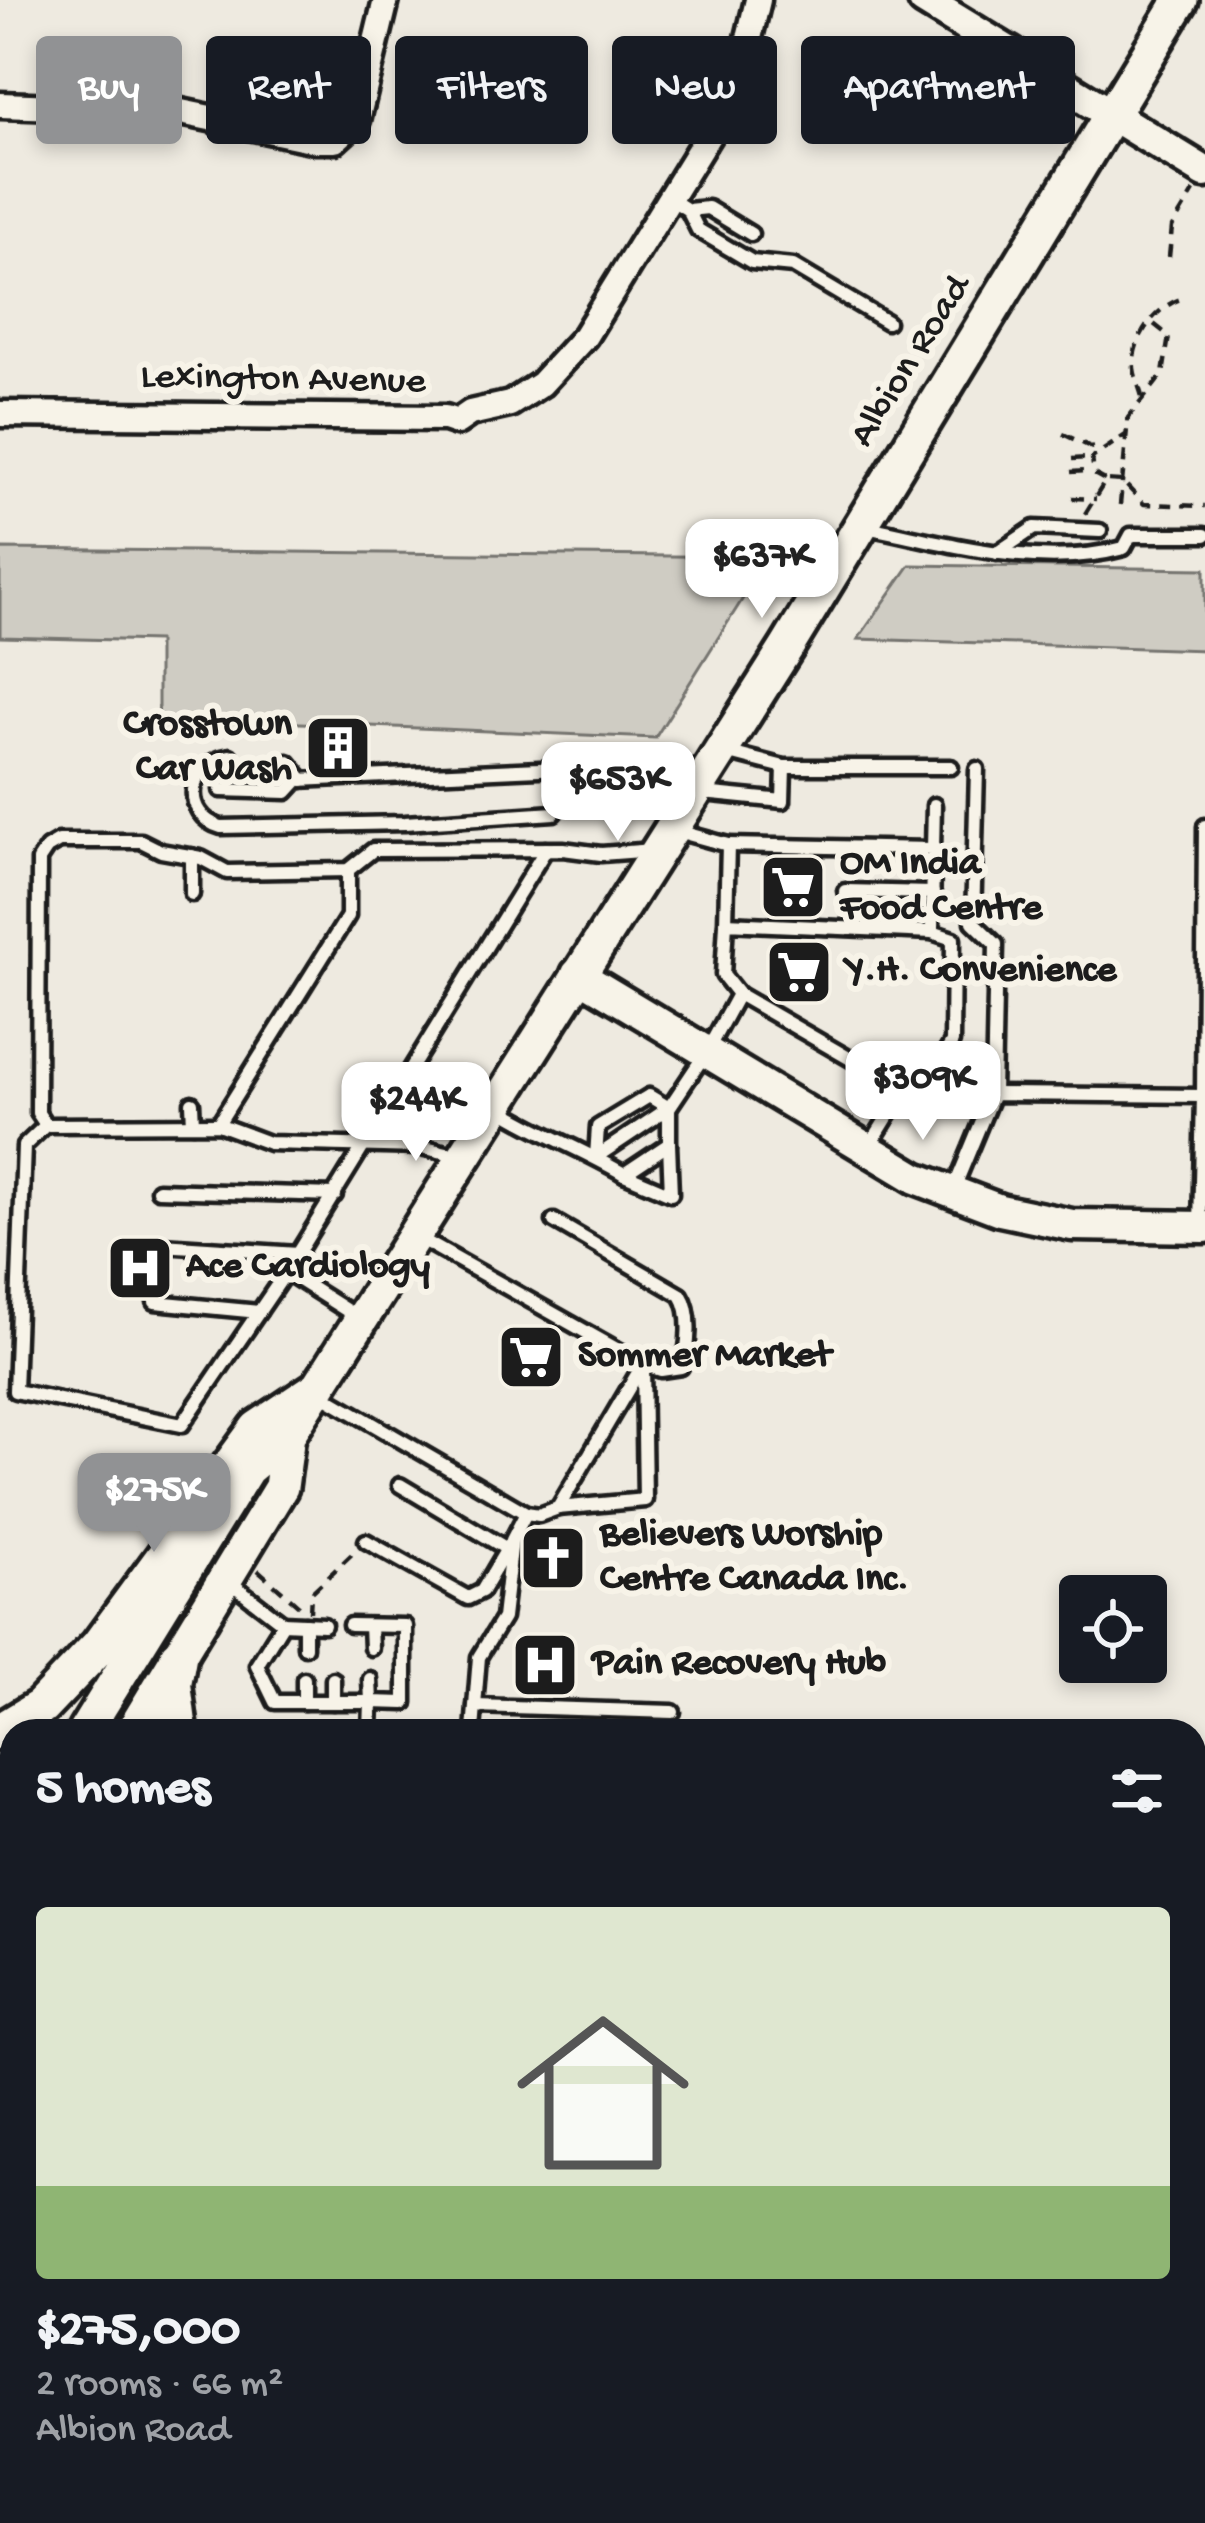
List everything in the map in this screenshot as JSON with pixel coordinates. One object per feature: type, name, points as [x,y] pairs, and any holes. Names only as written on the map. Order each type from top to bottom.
[{"type":"main road","name":"Albion Road","points":[[92,1719],[247,1469],[288,1436],[860,526],[1181,0]]},
{"type":"main road","points":[[21,1719],[40,1707],[99,1646],[258,1429],[315,1391]]},
{"type":"main road","name":"Albion Road","points":[[140,1719],[281,1487],[288,1436]]},
{"type":"main road","points":[[177,1719],[173,1684],[178,1657]]},
{"type":"street","points":[[0,105],[176,111],[335,140],[346,134],[361,108],[386,0]]},
{"type":"street","name":"Lexington Avenue","points":[[0,414],[445,418],[457,422],[470,413],[510,404],[541,384],[585,336],[680,205],[740,76],[758,0]]},
{"type":"street","points":[[924,0],[1205,172]]},
{"type":"street","points":[[577,974],[916,1178],[952,1193],[1000,1210],[1072,1225],[1203,1227]]},
{"type":"lane","points":[[680,205],[708,208],[752,234]]},
{"type":"lane","points":[[680,205],[698,230],[752,262],[793,266],[887,322]]},
{"type":"lane","points":[[860,526],[997,553],[1103,554],[1124,548],[1131,535],[1205,535]]},
{"type":"lane","points":[[997,553],[1034,528],[1100,531]]},
{"type":"lane","points":[[718,750],[784,767],[951,767]]},
{"type":"lane","points":[[230,755],[214,758],[199,769],[195,785],[200,814],[221,827],[405,823],[554,813],[590,767]]},
{"type":"lane","points":[[288,761],[303,779]]},
{"type":"lane","points":[[221,790],[287,792],[303,779],[590,767],[648,772],[693,792],[783,801],[784,767]]},
{"type":"lane","points":[[952,1193],[993,1094],[996,944],[973,922],[977,769]]},
{"type":"lane","points":[[932,932],[934,805]]},
{"type":"lane","points":[[1203,1227],[1205,826]]},
{"type":"lane","points":[[46,1125],[38,1113],[40,860],[59,841],[141,841],[227,872],[347,870],[373,850],[545,849],[601,854],[663,839],[933,849]]},
{"type":"lane","points":[[726,922],[932,932],[952,939],[952,1042],[918,1099],[738,994],[723,975],[728,844]]},
{"type":"lane","points":[[461,1156],[421,1147],[365,1148],[269,1143],[218,1124],[46,1125],[24,1146],[14,1390],[182,1425],[365,1148],[545,849]]},
{"type":"lane","points":[[192,856],[192,894]]},
{"type":"lane","points":[[218,1124],[348,916],[347,870]]},
{"type":"lane","points":[[845,891],[933,892]]},
{"type":"lane","points":[[596,1157],[669,1108],[738,994]]},
{"type":"lane","points":[[869,1147],[904,1090]]},
{"type":"lane","points":[[993,1094],[1203,1096]]},
{"type":"lane","points":[[596,1157],[598,1127],[649,1096],[669,1108]]},
{"type":"lane","points":[[192,1103],[193,1124]]},
{"type":"lane","points":[[494,1106],[540,1134],[670,1194],[669,1108]]},
{"type":"lane","points":[[624,1174],[669,1144]]},
{"type":"lane","points":[[158,1190],[335,1195]]},
{"type":"lane","points":[[412,1234],[643,1364],[662,1370],[681,1367],[686,1357],[686,1300],[554,1222]]},
{"type":"lane","points":[[162,1245],[298,1254]]},
{"type":"lane","points":[[286,1272],[359,1318]]},
{"type":"lane","points":[[154,1302],[259,1312]]},
{"type":"lane","points":[[558,1508],[643,1364]]},
{"type":"lane","points":[[315,1391],[526,1513],[538,1515],[558,1508],[645,1501],[643,1364]]},
{"type":"lane","points":[[400,1485],[509,1544]]},
{"type":"lane","points":[[366,1541],[468,1598],[482,1592],[526,1513]]},
{"type":"lane","points":[[474,1719],[479,1657],[503,1618],[509,1544]]},
{"type":"lane","points":[[225,1579],[283,1623],[324,1625]]},
{"type":"lane","points":[[283,1623],[257,1666],[275,1702],[404,1703],[405,1626],[350,1625]]},
{"type":"lane","points":[[304,1647],[305,1624]]},
{"type":"lane","points":[[370,1626],[371,1648]]},
{"type":"lane","points":[[304,1679],[304,1702]]},
{"type":"lane","points":[[333,1679],[333,1702]]},
{"type":"lane","points":[[370,1679],[370,1719]]},
{"type":"lane","points":[[475,1706],[673,1712]]},
{"type":"path","points":[[1169,257],[1172,227],[1205,172]]},
{"type":"path","points":[[1142,397],[1133,367],[1136,350],[1150,321],[1166,304],[1181,299]]},
{"type":"path","points":[[1120,505],[1128,418],[1163,374],[1168,337],[1150,321]]},
{"type":"path","points":[[1063,434],[1099,451]]},
{"type":"path","points":[[1072,459],[1092,458],[1126,434]]},
{"type":"path","points":[[1092,458],[1092,471]]},
{"type":"path","points":[[1071,472],[1092,471],[1106,480],[1122,481],[1144,505],[1205,506]]},
{"type":"path","points":[[1085,514],[1106,480]]},
{"type":"path","points":[[1072,498],[1096,499]]},
{"type":"path","points":[[258,1570],[310,1615],[311,1593],[366,1541]]},
{"type":"shaded area","points":[[0,549],[769,557],[655,738],[158,717],[158,641],[0,637]]},
{"type":"shaded area","points":[[910,565],[1205,569],[1205,650],[858,639]]},
{"type":"place","name":"Crosstown Car Wash","points":[[338,748]]},
{"type":"place","name":"OM India Food Centre","points":[[793,887]]},
{"type":"place","name":"Y.H. Convenience","points":[[799,972]]},
{"type":"place","name":"Ace Cardiology","points":[[140,1268]]},
{"type":"place","name":"Sommer Market","points":[[531,1357]]},
{"type":"place","name":"Believers Worship Centre Canada Inc.","points":[[553,1558]]},
{"type":"place","name":"Pain Recovery Hub","points":[[545,1665]]}]
